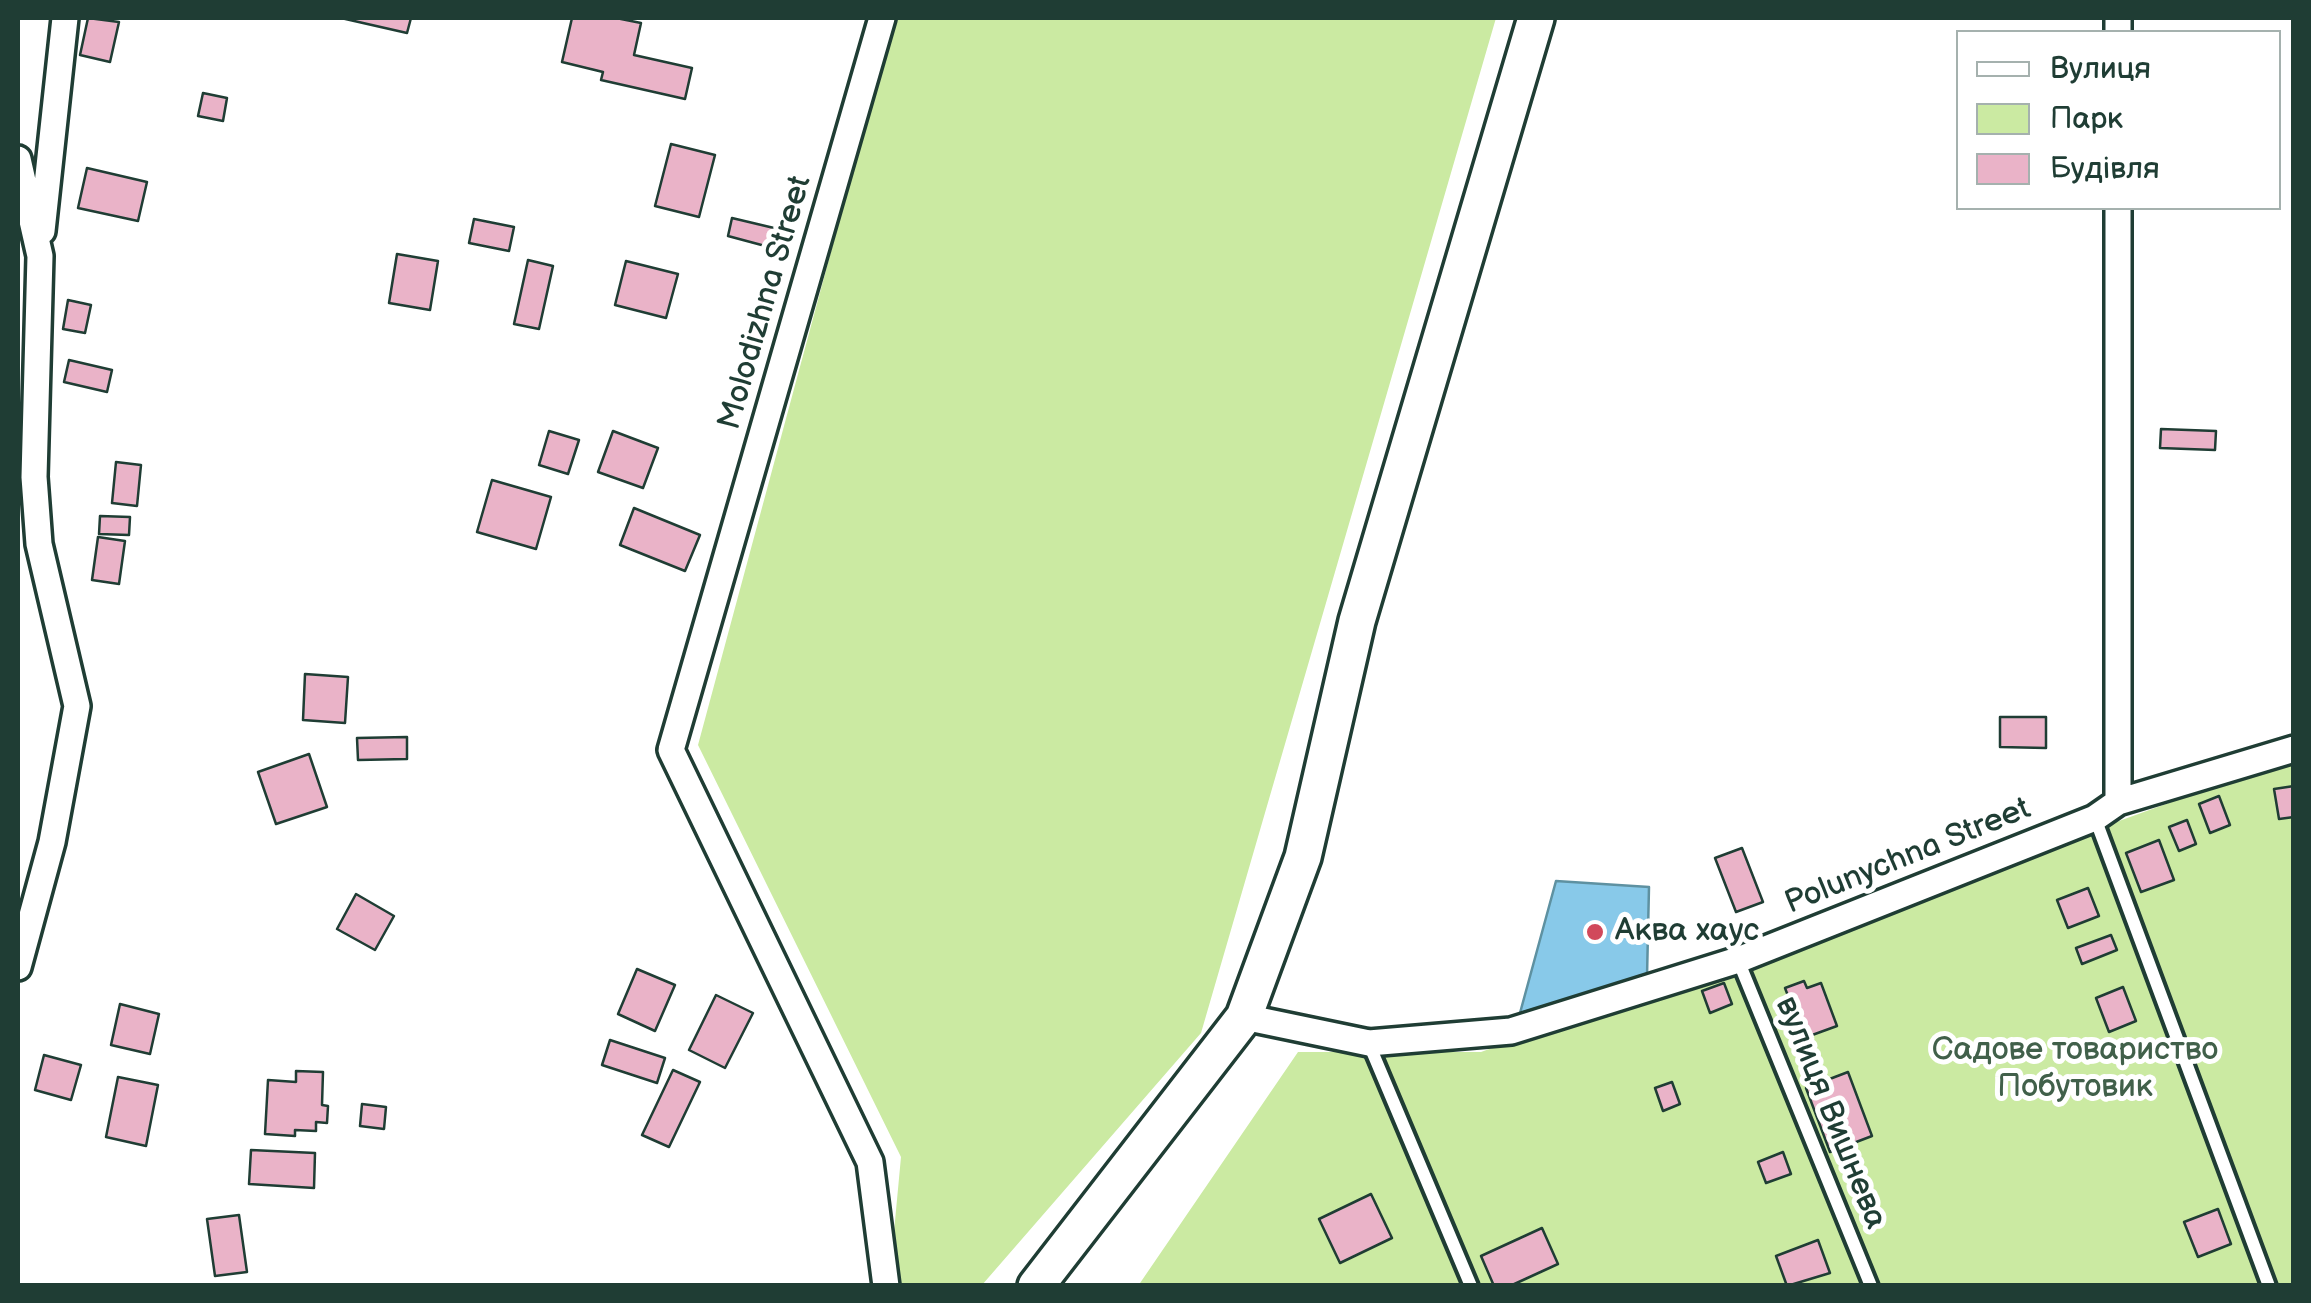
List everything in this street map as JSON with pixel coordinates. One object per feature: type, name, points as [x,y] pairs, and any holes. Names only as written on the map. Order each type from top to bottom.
[{"type":"main road","points":[[1036,1286],[1244,1017],[1303,857],[1357,621],[1536,18]]},
{"type":"street","points":[[18,967],[52,842],[77,706],[38,527],[34,477],[40,256],[64,18]]},
{"type":"street","name":"Molodizhna Street","points":[[882,18],[672,750],[870,1162],[886,1286]]},
{"type":"street","points":[[18,159],[40,256]]},
{"type":"street","points":[[2118,210],[2118,802]]},
{"type":"street","name":"Polunychna Street","points":[[1244,1017],[1369,1044],[1510,1031],[1738,960],[2095,818],[2118,802],[2294,750]]},
{"type":"lane","points":[[2095,818],[2269,1286]]},
{"type":"lane","name":"вулиця Вишнева","points":[[1738,960],[1871,1286]]},
{"type":"lane","points":[[1369,1044],[1471,1286]]},
{"type":"green space","points":[[894,18],[1496,18],[1201,1033],[982,1285],[889,1285],[901,1157],[698,745]]},
{"type":"green space","name":"Садове товариство Побутовик","points":[[2293,758],[2293,1285],[1138,1286],[1298,1052],[1481,1052]]},
{"type":"water","name":"Аква хаус","points":[[1556,881],[1649,887],[1647,977],[1520,1013]]},
{"type":"building","points":[[88,18],[119,22],[110,62],[80,55]]},
{"type":"building","points":[[341,18],[411,18],[407,33]]},
{"type":"building","points":[[572,18],[616,18],[641,23],[634,55],[692,68],[685,99],[601,80],[603,72],[562,62]]},
{"type":"building","points":[[203,93],[227,98],[223,121],[198,116]]},
{"type":"building","points":[[671,144],[715,155],[699,217],[655,206]]},
{"type":"building","points":[[87,168],[147,182],[138,221],[78,208]]},
{"type":"building","points":[[732,218],[774,228],[769,247],[728,236]]},
{"type":"building","points":[[474,219],[514,227],[509,251],[469,243]]},
{"type":"building","points":[[397,254],[438,261],[430,310],[389,303]]},
{"type":"building","points":[[528,260],[553,266],[539,329],[514,324]]},
{"type":"building","points":[[626,261],[678,274],[666,318],[615,305]]},
{"type":"building","points":[[68,300],[91,305],[85,333],[63,329]]},
{"type":"building","points":[[69,360],[112,370],[107,392],[64,382]]},
{"type":"building","points":[[2161,429],[2216,431],[2215,450],[2160,448]]},
{"type":"building","points":[[549,431],[579,440],[568,474],[539,465]]},
{"type":"building","points":[[613,431],[658,448],[643,488],[598,472]]},
{"type":"building","points":[[116,462],[141,465],[137,506],[112,503]]},
{"type":"building","points":[[492,480],[551,497],[536,549],[477,532]]},
{"type":"building","points":[[634,508],[700,535],[685,571],[620,545]]},
{"type":"building","points":[[100,516],[130,517],[129,535],[99,534]]},
{"type":"building","points":[[98,537],[125,541],[119,584],[92,580]]},
{"type":"building","points":[[305,674],[348,677],[345,723],[303,720]]},
{"type":"building","points":[[2000,717],[2046,717],[2046,748],[2000,747]]},
{"type":"building","points":[[407,737],[407,759],[358,760],[357,738]]},
{"type":"building","points":[[309,754],[327,807],[276,824],[258,772]]},
{"type":"building","points":[[2294,786],[2294,817],[2279,819],[2274,789]]},
{"type":"building","points":[[2219,796],[2230,825],[2210,833],[2199,804]]},
{"type":"building","points":[[2187,820],[2196,844],[2179,851],[2169,827]]},
{"type":"building","points":[[2159,840],[2174,880],[2141,892],[2126,853]]},
{"type":"building","points":[[1742,848],[1763,902],[1736,912],[1715,858]]},
{"type":"building","points":[[2088,888],[2099,916],[2068,928],[2057,900]]},
{"type":"building","points":[[356,894],[394,916],[375,950],[337,929]]},
{"type":"building","points":[[2111,935],[2117,950],[2082,964],[2076,948]]},
{"type":"building","points":[[637,969],[675,985],[655,1031],[618,1014]]},
{"type":"building","points":[[1804,981],[1807,988],[1821,983],[1837,1026],[1804,1038],[1785,988]]},
{"type":"building","points":[[1724,983],[1732,1004],[1710,1013],[1702,991]]},
{"type":"building","points":[[2123,987],[2136,1021],[2109,1032],[2096,998]]},
{"type":"building","points":[[716,995],[753,1013],[725,1068],[689,1050]]},
{"type":"building","points":[[120,1004],[159,1014],[150,1054],[111,1045]]},
{"type":"building","points":[[610,1040],[665,1058],[657,1083],[602,1065]]},
{"type":"building","points":[[44,1055],[81,1065],[71,1100],[35,1090]]},
{"type":"building","points":[[673,1070],[700,1082],[669,1147],[642,1135]]},
{"type":"building","points":[[296,1071],[323,1072],[322,1105],[328,1106],[327,1123],[316,1122],[316,1131],[295,1130],[295,1136],[265,1134],[268,1080],[296,1082]]},
{"type":"building","points":[[1848,1072],[1872,1136],[1830,1152],[1806,1088]]},
{"type":"building","points":[[118,1077],[158,1085],[146,1146],[106,1137]]},
{"type":"building","points":[[1672,1082],[1680,1104],[1663,1111],[1655,1088]]},
{"type":"building","points":[[362,1104],[386,1107],[384,1129],[360,1126]]},
{"type":"building","points":[[251,1150],[315,1153],[314,1188],[249,1184]]},
{"type":"building","points":[[1783,1152],[1791,1174],[1766,1183],[1758,1162]]},
{"type":"building","points":[[1371,1194],[1392,1238],[1340,1263],[1319,1219]]},
{"type":"building","points":[[2218,1209],[2231,1244],[2198,1257],[2184,1222]]},
{"type":"building","points":[[239,1215],[247,1272],[215,1276],[207,1219]]},
{"type":"building","points":[[1542,1228],[1558,1264],[1510,1286],[1494,1286],[1481,1256]]},
{"type":"building","points":[[1818,1240],[1830,1273],[1787,1286],[1776,1256]]},
{"type":"place","name":"Аква хаус","points":[[1595,932]]}]
